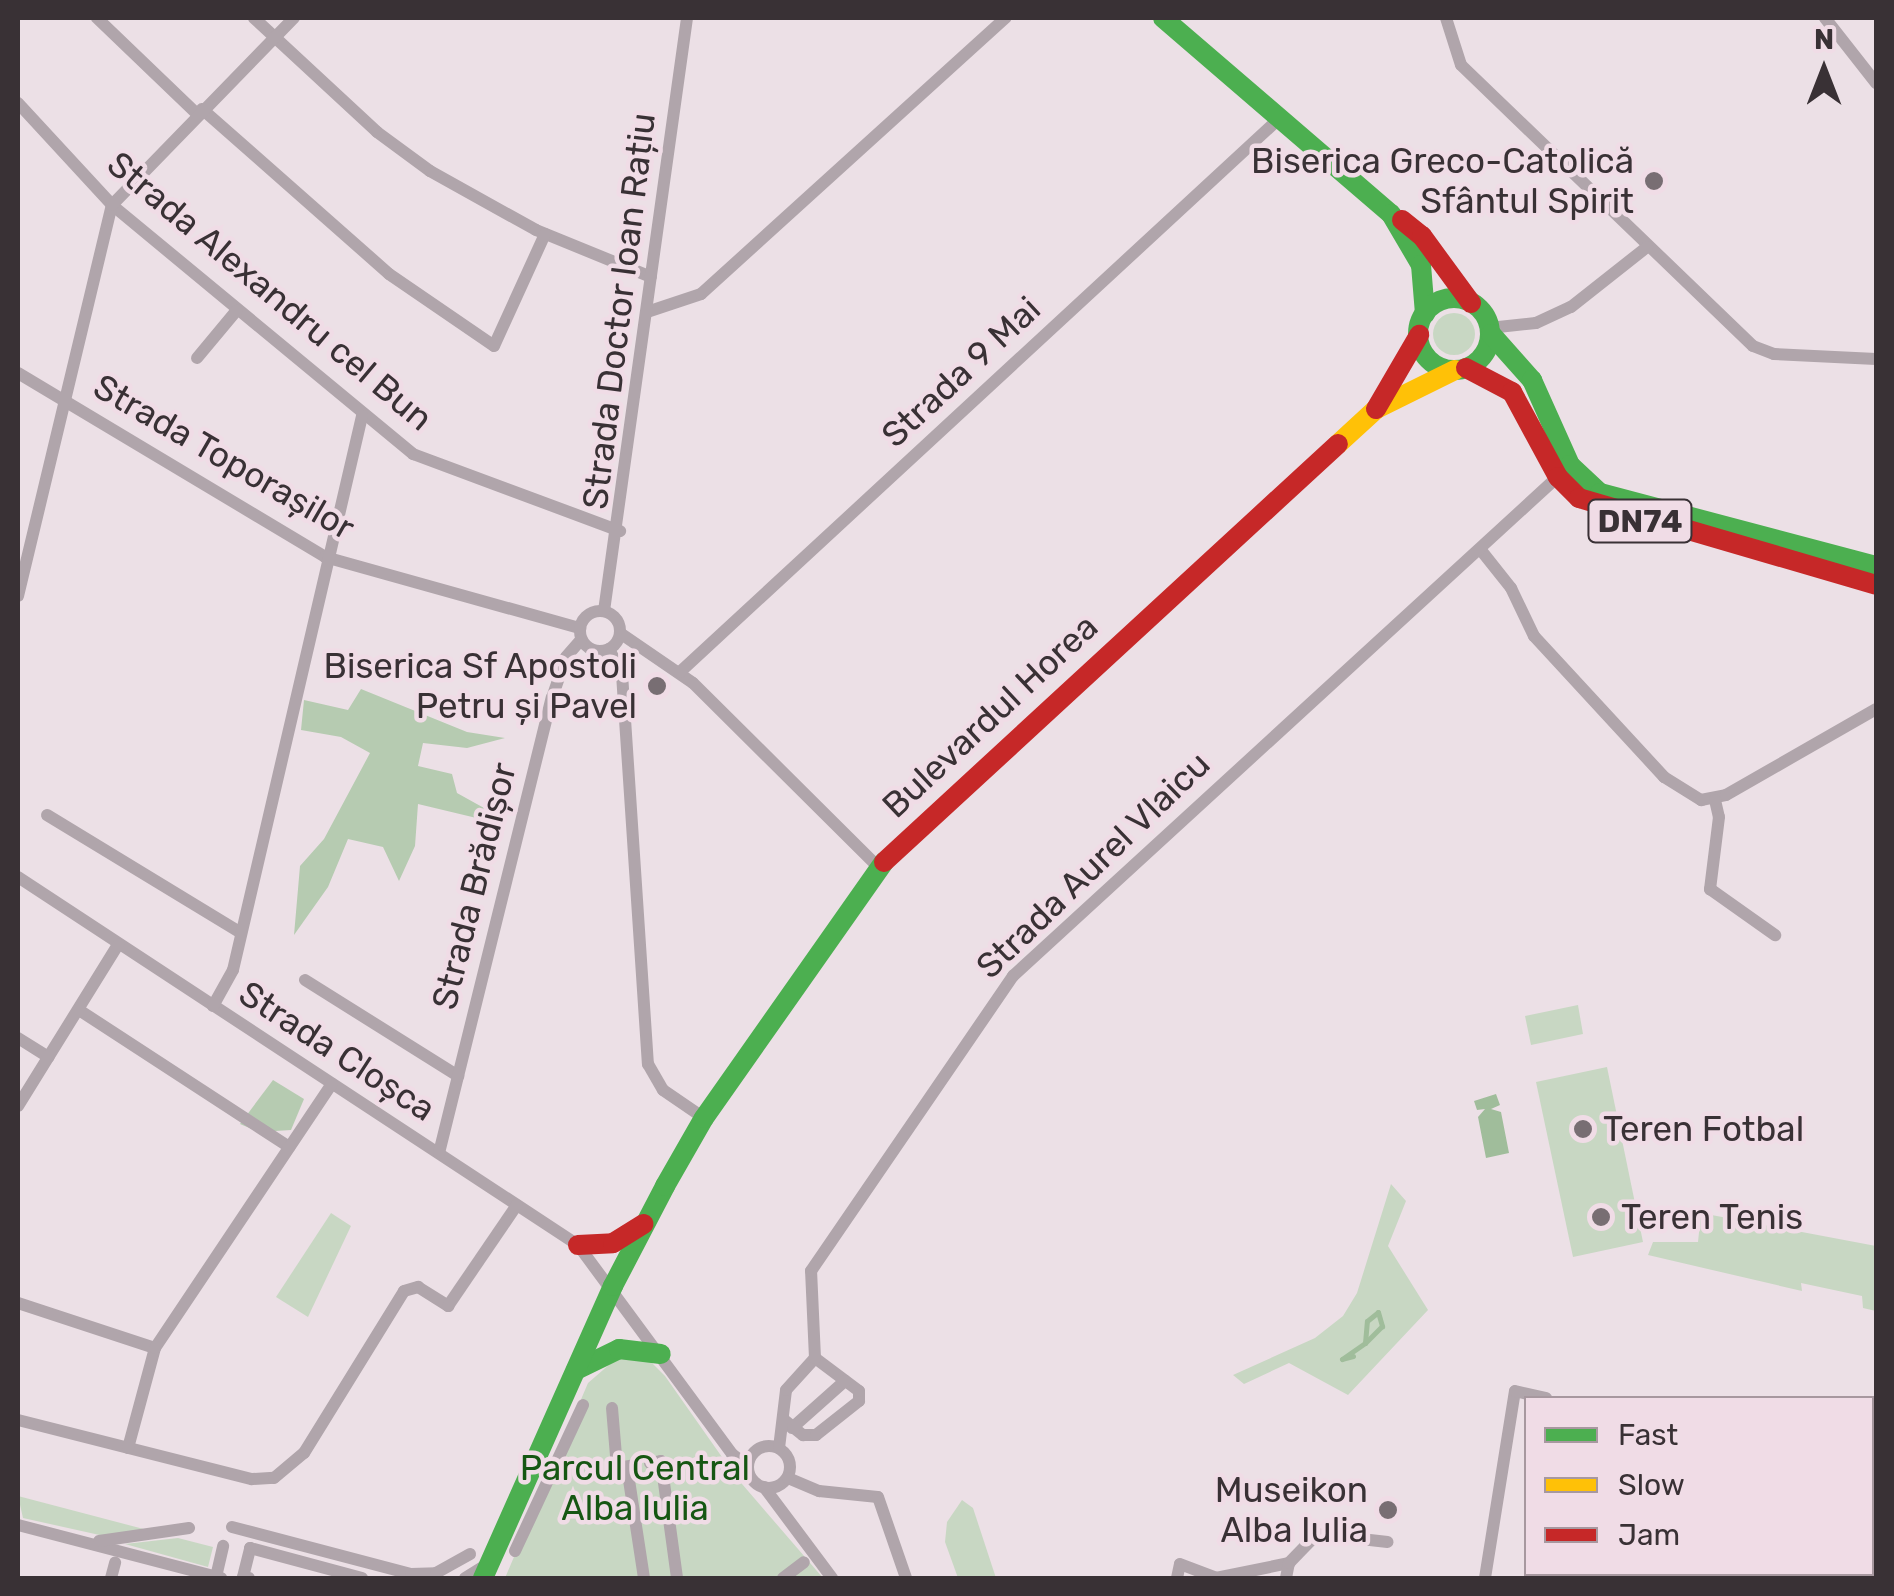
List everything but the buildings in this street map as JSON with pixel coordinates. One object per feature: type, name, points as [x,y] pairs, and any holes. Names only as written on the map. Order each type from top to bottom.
[{"type":"main road","name":"DN74","points":[[1163,18],[1282,116],[1391,214],[1422,236],[1490,331],[1532,380],[1564,471],[1619,501],[1876,566]]},
{"type":"main road","name":"DN74","points":[[1391,214],[1421,265],[1426,356],[1512,392],[1578,498],[1608,512],[1876,584]]},
{"type":"main road","points":[[1376,409],[1422,324],[1443,300],[1471,303]]},
{"type":"main road","points":[[1376,409],[1484,355],[1490,331]]},
{"type":"main road","name":"Bulevardul Horea","points":[[480,1565],[644,1223],[704,1118],[878,867],[1376,409]]},
{"type":"main road","points":[[578,1245],[613,1243],[644,1223]]},
{"type":"main road","points":[[576,1370],[619,1349],[661,1354]]},
{"type":"street","points":[[97,18],[389,274],[494,346],[545,234]]},
{"type":"street","points":[[254,18],[404,153],[545,234],[652,277]]},
{"type":"street","points":[[18,596],[112,206],[270,36],[294,18]]},
{"type":"street","name":"Strada Doctor Ioan Rațiu","points":[[604,611],[620,531],[687,18]]},
{"type":"street","points":[[647,312],[701,294],[1006,18]]},
{"type":"street","points":[[1446,18],[1461,65],[1647,247],[1763,352],[1876,360]]},
{"type":"street","points":[[1825,18],[1876,83]]},
{"type":"street","name":"Strada Alexandru cel Bun","points":[[18,103],[112,206],[362,416],[413,454],[620,531]]},
{"type":"street","name":"Strada 9 Mai","points":[[680,672],[1282,116]]},
{"type":"street","points":[[1490,331],[1536,323],[1571,307],[1647,247]]},
{"type":"street","points":[[197,358],[236,310]]},
{"type":"street","name":"Strada Toporașilor","points":[[18,373],[325,557],[580,634]]},
{"type":"street","points":[[213,1006],[233,970],[325,557],[362,416]]},
{"type":"street","name":"Strada Aurel Vlaicu","points":[[816,1358],[811,1271],[1013,976],[1564,471]]},
{"type":"street","points":[[1480,550],[1510,588],[1534,636],[1664,777],[1688,794],[1715,800],[1876,709]]},
{"type":"street","points":[[604,611],[618,622],[620,634],[609,649],[596,651],[580,634],[586,616],[604,611]]},
{"type":"street","name":"Strada Brădișor","points":[[440,1153],[552,698],[566,657],[580,634]]},
{"type":"street","points":[[620,634],[680,672],[878,867]]},
{"type":"street","points":[[609,649],[622,674],[648,1064],[663,1090],[704,1118]]},
{"type":"street","points":[[1715,800],[1719,817],[1710,889],[1776,935]]},
{"type":"street","points":[[47,814],[241,934]]},
{"type":"street","name":"Strada Cloșca","points":[[18,877],[578,1245],[613,1286],[732,1454],[748,1466]]},
{"type":"street","points":[[18,1106],[118,945]]},
{"type":"street","points":[[305,980],[458,1076]]},
{"type":"street","points":[[78,1010],[289,1147]]},
{"type":"street","points":[[18,1038],[48,1057]]},
{"type":"street","points":[[128,1448],[155,1348],[332,1084]]},
{"type":"street","points":[[18,1420],[252,1479],[288,1469],[404,1291],[418,1286],[448,1306],[516,1205]]},
{"type":"street","points":[[18,1302],[155,1348]]},
{"type":"street","points":[[778,1448],[787,1423],[786,1390],[816,1358],[858,1391],[859,1401],[816,1435],[787,1423]]},
{"type":"street","points":[[787,1423],[845,1381]]},
{"type":"street","points":[[1485,1578],[1515,1392],[1536,1396]]},
{"type":"street","points":[[515,1550],[583,1405]]},
{"type":"street","points":[[612,1408],[617,1468],[661,1461],[677,1578]]},
{"type":"street","points":[[788,1478],[790,1460],[778,1448],[758,1449],[748,1466],[832,1578]]},
{"type":"street","points":[[638,1465],[644,1578]]},
{"type":"street","points":[[764,1488],[788,1478],[820,1492],[854,1492],[881,1501],[906,1578]]},
{"type":"street","points":[[22,1525],[218,1578],[223,1546]]},
{"type":"street","points":[[232,1527],[411,1574],[480,1565]]},
{"type":"street","points":[[82,1541],[190,1528]]},
{"type":"street","points":[[1286,1578],[1289,1563],[1317,1534],[1388,1542]]},
{"type":"street","points":[[249,1578],[242,1577],[250,1548],[362,1578]]},
{"type":"street","points":[[783,1578],[804,1562]]},
{"type":"street","points":[[111,1578],[115,1563]]},
{"type":"street","points":[[1178,1578],[1185,1563],[1225,1578],[1289,1563]]},
{"type":"street","points":[[464,1578],[480,1565]]},
{"type":"green space","points":[[1454,313],[1469,319],[1475,334],[1469,349],[1454,355],[1439,349],[1433,334],[1439,319]]},
{"type":"green space","points":[[1578,1005],[1583,1034],[1531,1045],[1525,1016]]},
{"type":"green space","name":"Teren Fotbal","points":[[1607,1067],[1643,1242],[1573,1257],[1536,1082]]},
{"type":"green space","points":[[1391,1184],[1406,1201],[1388,1246],[1428,1310],[1348,1395],[1289,1363],[1244,1384],[1233,1375],[1315,1338],[1343,1316],[1357,1293]]},
{"type":"green space","points":[[331,1213],[351,1226],[308,1317],[276,1297]]},
{"type":"green space","points":[[1701,1213],[1876,1246],[1876,1311],[1863,1308],[1862,1296],[1801,1283],[1802,1291],[1648,1255],[1653,1242],[1698,1242]]},
{"type":"green space","name":"Parcul Central Alba Iulia","points":[[618,1357],[649,1360],[665,1376],[736,1477],[823,1578],[505,1578],[588,1383]]},
{"type":"green space","points":[[18,1496],[155,1532],[104,1536],[23,1518]]},
{"type":"green space","points":[[962,1500],[973,1508],[996,1578],[958,1578],[945,1542],[947,1522]]},
{"type":"green space","points":[[178,1538],[213,1547],[208,1567],[125,1544]]},
{"type":"shaded area","points":[[361,689],[467,732],[505,738],[467,748],[423,743],[418,766],[452,774],[457,793],[493,813],[489,821],[418,804],[415,846],[399,881],[383,847],[348,839],[328,887],[294,935],[300,866],[324,839],[370,753],[341,737],[301,730],[304,700],[348,710]]},
{"type":"shaded area","points":[[273,1080],[304,1099],[291,1130],[259,1132],[240,1124]]},
{"type":"shaded area","points":[[1496,1094],[1500,1105],[1491,1109],[1501,1112],[1509,1153],[1486,1158],[1478,1117],[1485,1109],[1477,1110],[1474,1101]]},
{"type":"waterway","points":[[1353,1356],[1342,1359],[1365,1343],[1367,1321],[1378,1312],[1382,1326],[1365,1343]]},
{"type":"traffic: fast","points":[[1163,18],[1391,214],[1421,265],[1425,314]]},
{"type":"traffic: fast","points":[[1454,298],[1479,309],[1490,334],[1479,359],[1454,370],[1429,359],[1418,334],[1429,309],[1454,298]]},
{"type":"traffic: fast","points":[[1491,334],[1532,380],[1570,465],[1600,493],[1876,566]]},
{"type":"traffic: fast","points":[[483,1578],[613,1286],[665,1186],[704,1118],[884,862]]},
{"type":"traffic: fast","points":[[576,1370],[619,1349],[661,1354]]},
{"type":"traffic: slow","points":[[1338,444],[1376,409],[1455,370]]},
{"type":"traffic: jam","points":[[1402,220],[1422,236],[1471,303]]},
{"type":"traffic: jam","points":[[1376,409],[1419,335]]},
{"type":"traffic: jam","points":[[1466,368],[1512,392],[1558,477],[1579,498],[1876,585]]},
{"type":"traffic: jam","points":[[884,862],[1338,444]]},
{"type":"traffic: jam","points":[[578,1245],[613,1243],[643,1224]]},
{"type":"place","name":"Biserica Greco-Catolică Sfântul Spirit","points":[[1654,181]]},
{"type":"place","name":"Biserica Sf Apostoli Petru și Pavel","points":[[657,686]]},
{"type":"place","name":"Teren Fotbal","points":[[1583,1129]]},
{"type":"place","name":"Teren Tenis","points":[[1601,1217]]},
{"type":"place","name":"Museikon Alba Iulia","points":[[1388,1510]]}]
